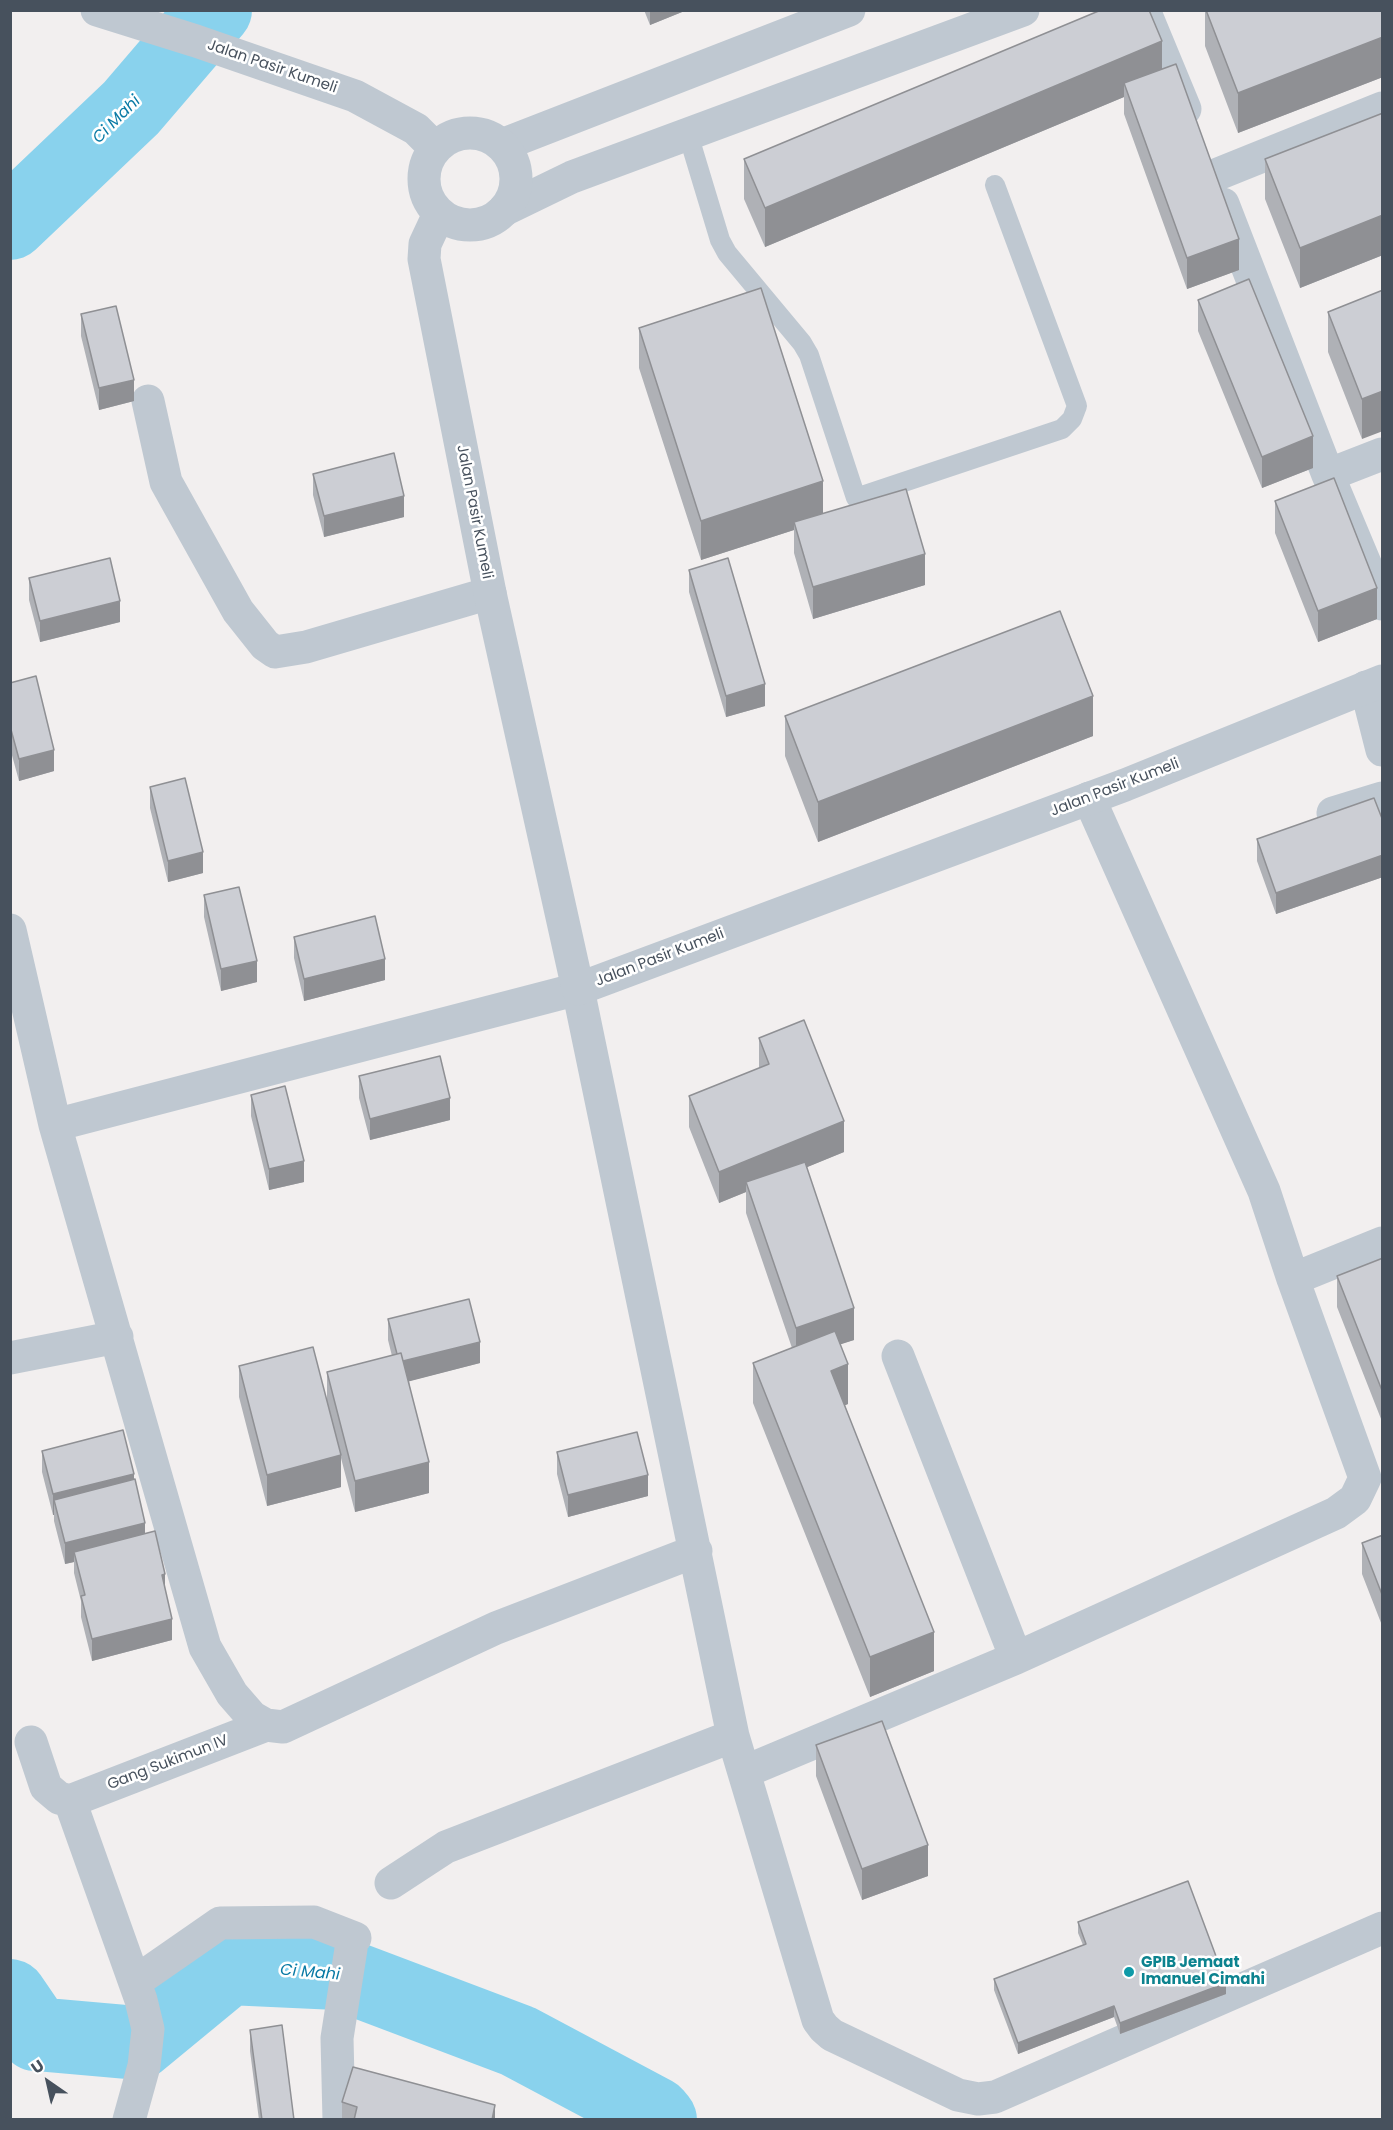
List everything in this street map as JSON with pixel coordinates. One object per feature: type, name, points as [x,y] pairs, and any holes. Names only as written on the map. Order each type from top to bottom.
[{"type":"street","points":[[502,145],[849,10]]},
{"type":"street","points":[[504,210],[515,190],[515,165],[502,145],[480,133],[456,134],[435,148],[424,169],[425,193],[439,213],[460,224],[484,223],[504,210],[572,177],[1023,10]]},
{"type":"street","points":[[1144,10],[1203,154],[1328,475],[1383,604]]},
{"type":"street","name":"Jalan Pasir Kumeli","points":[[107,14],[196,41],[355,96],[416,129],[435,148]]},
{"type":"street","points":[[1203,154],[1383,108]]},
{"type":"street","name":"Jalan Pasir Kumeli","points":[[439,213],[425,244],[424,259],[490,593],[578,989],[1089,798],[1374,684]]},
{"type":"street","points":[[148,401],[166,482],[238,611],[265,645],[275,652],[306,648],[490,593]]},
{"type":"street","points":[[1328,475],[1383,454]]},
{"type":"street","points":[[1374,684],[1383,750]]},
{"type":"street","points":[[744,1772],[1016,1658],[1336,1513],[1355,1499],[1365,1478],[1293,1280],[1264,1191],[1089,798]]},
{"type":"street","points":[[1307,822],[1383,798]]},
{"type":"street","points":[[10,930],[56,1125],[205,1647],[232,1694],[252,1717],[267,1725]]},
{"type":"street","points":[[56,1125],[578,989],[733,1736],[818,2020],[832,2035],[958,2095],[978,2098],[996,2097],[1383,1928]]},
{"type":"street","points":[[1293,1280],[1383,1243]]},
{"type":"street","points":[[10,1358],[117,1337]]},
{"type":"street","points":[[898,1356],[1016,1658]]},
{"type":"street","name":"Gang Sukimun IV","points":[[70,1801],[267,1725],[283,1727],[496,1628],[696,1551]]},
{"type":"street","points":[[391,1883],[446,1847],[733,1736]]},
{"type":"street","points":[[31,1742],[46,1787],[59,1798],[70,1801],[138,1991],[148,2029],[144,2066],[129,2120]]},
{"type":"street","points":[[138,1991],[220,1923],[314,1922],[353,1944],[337,2038],[339,2120]]},
{"type":"lane","points":[[688,134],[720,240],[727,253],[802,343],[809,355],[856,498],[1062,429],[1072,419],[1077,406],[995,184]]},
{"type":"building","points":[[1101,10],[1149,10],[1162,41],[765,208],[744,159]]},
{"type":"building","points":[[1206,10],[1383,10],[1383,37],[1238,93]]},
{"type":"building","points":[[1176,64],[1239,239],[1187,258],[1124,83]]},
{"type":"building","points":[[1383,113],[1383,215],[1300,248],[1265,159]]},
{"type":"building","points":[[1249,279],[1313,436],[1262,457],[1198,300]]},
{"type":"building","points":[[761,288],[823,481],[701,521],[639,328]]},
{"type":"building","points":[[1383,290],[1383,391],[1362,399],[1328,312]]},
{"type":"building","points":[[116,306],[134,380],[99,388],[81,314]]},
{"type":"building","points":[[394,453],[404,496],[324,516],[313,474]]},
{"type":"building","points":[[1334,478],[1377,588],[1318,611],[1275,501]]},
{"type":"building","points":[[906,489],[925,554],[813,587],[794,522]]},
{"type":"building","points":[[110,558],[120,601],[40,621],[29,578]]},
{"type":"building","points":[[728,558],[765,684],[726,696],[689,570]]},
{"type":"building","points":[[1060,611],[1093,696],[818,802],[785,716]]},
{"type":"building","points":[[36,676],[54,750],[19,759],[10,726],[10,683]]},
{"type":"building","points":[[185,778],[203,852],[168,861],[150,787]]},
{"type":"building","points":[[1374,798],[1383,821],[1383,855],[1276,893],[1257,839]]},
{"type":"building","points":[[239,887],[257,961],[221,969],[204,895]]},
{"type":"building","points":[[375,916],[385,959],[304,979],[294,937]]},
{"type":"building","points":[[804,1020],[844,1121],[719,1172],[689,1096],[769,1064],[759,1038]]},
{"type":"building","points":[[440,1056],[450,1098],[370,1119],[359,1076]]},
{"type":"building","points":[[285,1086],[304,1161],[269,1169],[251,1095]]},
{"type":"building","points":[[805,1162],[854,1308],[796,1328],[746,1182]]},
{"type":"building","points":[[1383,1258],[1383,1393],[1337,1276]]},
{"type":"building","points":[[469,1299],[480,1342],[403,1361],[401,1353],[397,1354],[388,1319]]},
{"type":"building","points":[[835,1331],[848,1364],[831,1371],[934,1632],[870,1657],[753,1363]]},
{"type":"building","points":[[313,1347],[341,1455],[267,1475],[239,1366]]},
{"type":"building","points":[[401,1353],[429,1462],[355,1481],[327,1372]]},
{"type":"building","points":[[123,1430],[134,1474],[53,1494],[42,1451]]},
{"type":"building","points":[[637,1432],[648,1475],[568,1495],[557,1452]]},
{"type":"building","points":[[135,1479],[145,1523],[65,1543],[54,1500]]},
{"type":"building","points":[[155,1531],[172,1619],[92,1639],[81,1596],[85,1595],[74,1552]]},
{"type":"building","points":[[1383,1535],[1383,1597],[1362,1543]]},
{"type":"building","points":[[882,1721],[928,1845],[862,1869],[816,1745]]},
{"type":"building","name":"GPIB Jemaat Imanuel Cimahi","points":[[1188,1881],[1226,1983],[1120,2023],[1114,2006],[1018,2043],[994,1979],[1086,1944],[1078,1922]]},
{"type":"building","points":[[282,2025],[294,2120],[262,2120],[250,2030]]},
{"type":"building","points":[[353,2067],[495,2105],[492,2120],[354,2120],[357,2107],[342,2102]]},
{"type":"waterway","name":"Ci Mahi","points":[[10,223],[131,108],[215,10]]},
{"type":"waterway","name":"Ci Mahi","points":[[10,1996],[36,2034],[138,2043],[229,1968],[338,1973],[518,2041],[655,2114],[660,2120]]},
{"type":"place","name":"GPIB Jemaat Imanuel Cimahi","points":[[1129,1972]]}]
